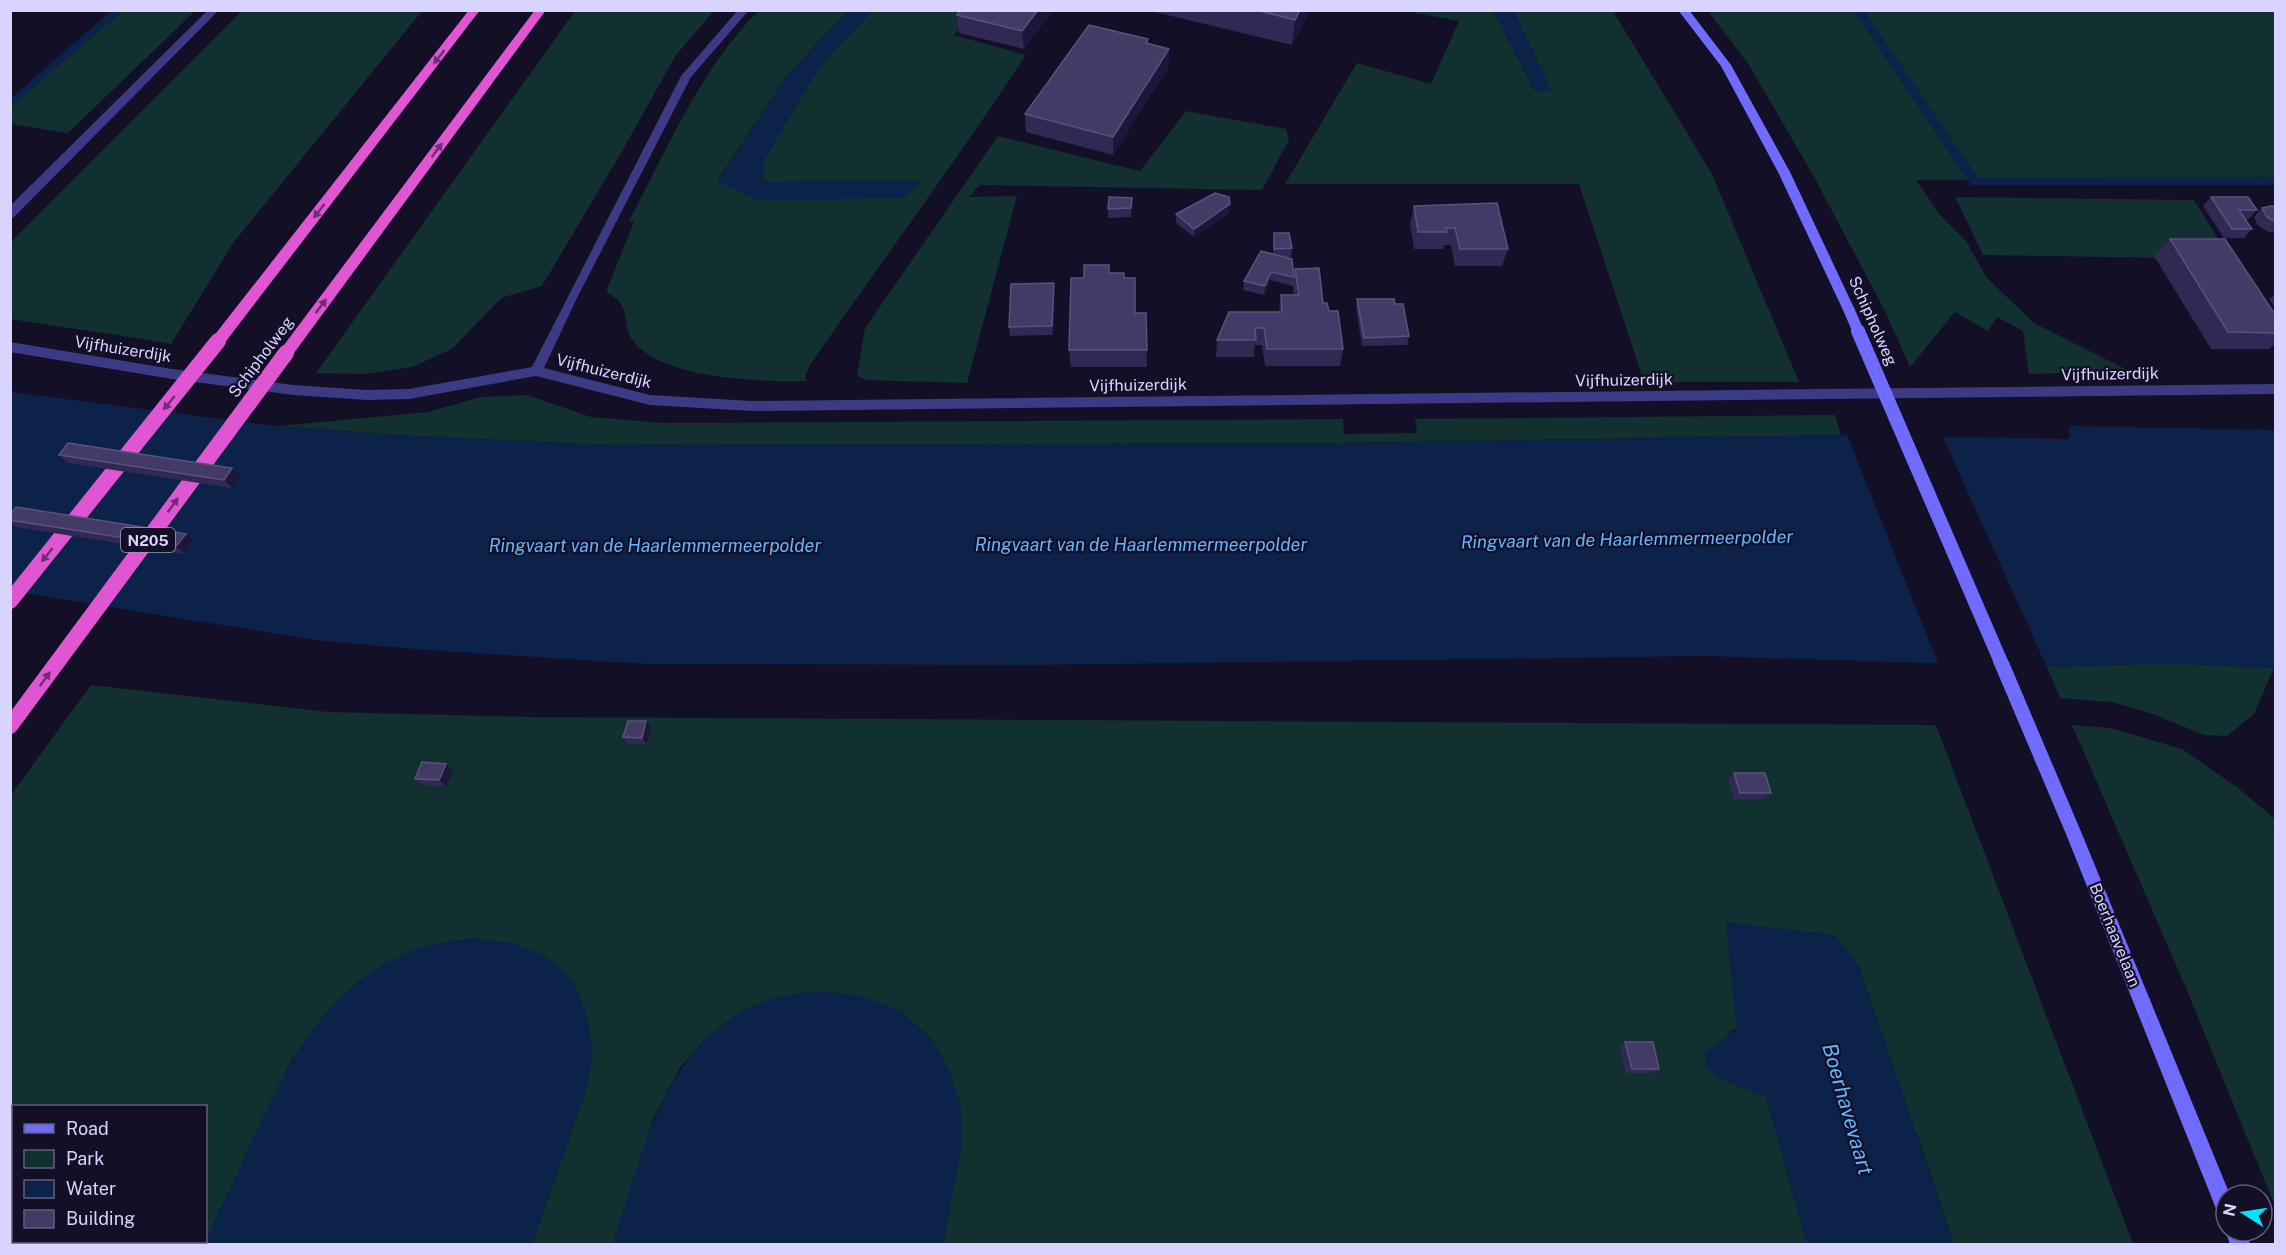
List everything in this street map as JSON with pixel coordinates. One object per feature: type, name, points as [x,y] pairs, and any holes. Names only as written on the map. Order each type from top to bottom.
[{"type":"highway","points":[[10,601],[218,340],[474,10]]},
{"type":"highway","name":"Schipholweg","points":[[10,726],[541,10]]},
{"type":"main road","name":"Schipholweg","points":[[1683,10],[1726,65],[1784,172],[1849,310],[2001,663]]},
{"type":"main road","name":"Boerhaavelaan","points":[[2001,663],[2074,834],[2215,1183]]},
{"type":"street","points":[[10,214],[214,10]]},
{"type":"street","points":[[536,372],[571,297],[686,76],[744,10]]},
{"type":"street","name":"Vijfhuizerdijk","points":[[10,347],[172,374],[293,390],[367,395],[409,394],[515,373],[536,372],[558,375],[650,400],[752,406],[2276,389]]},
{"type":"green space","points":[[243,10],[422,11],[233,243],[171,344],[11,319],[11,242]]},
{"type":"green space","points":[[119,11],[195,11],[68,133],[11,124],[11,105]]},
{"type":"green space","points":[[575,11],[714,11],[676,55],[542,286],[501,298],[452,349],[412,367],[365,374],[316,373]]},
{"type":"green space","points":[[758,11],[848,11],[789,73],[718,180],[755,200],[921,181],[771,182],[762,180],[764,160],[815,74],[836,48],[872,11],[975,11],[954,35],[1026,55],[810,365],[805,376],[806,381],[764,381],[714,376],[667,364],[648,354],[634,342],[627,328],[624,309],[615,298],[606,292],[634,222],[629,221],[671,138],[719,59]]},
{"type":"green space","points":[[1406,11],[1493,11],[1535,91],[1551,91],[1514,11],[1613,11],[1712,174],[1799,382],[1644,382],[1579,184],[1285,184],[1357,63],[1431,84],[1459,21]]},
{"type":"green space","points":[[1708,11],[2275,11],[2275,178],[1916,180],[1941,216],[1966,241],[1987,278],[2034,323],[2129,371],[2029,374],[2023,331],[1997,317],[1988,331],[1955,312],[1910,367],[1885,311],[1813,175],[1749,65]]},
{"type":"green space","points":[[1186,111],[1286,129],[1289,140],[1262,190],[980,185],[969,197],[1017,196],[967,383],[867,380],[857,376],[865,328],[998,136],[1140,171]]},
{"type":"green space","points":[[1955,197],[2194,200],[2231,259],[1983,255]]},
{"type":"green space","points":[[527,395],[591,417],[662,423],[1343,419],[1344,434],[1417,433],[1415,419],[1835,415],[1841,435],[1343,443],[608,445],[409,436],[278,426],[428,412],[481,397]]},
{"type":"green space","points":[[2170,663],[2274,668],[2254,714],[2227,736],[2204,735],[2153,714],[2112,702],[2060,698],[2047,667]]},
{"type":"green space","points":[[91,685],[328,712],[534,717],[1936,725],[2133,1244],[1954,1244],[1917,1134],[1726,922],[1737,1028],[1729,1032],[1721,1079],[1766,1097],[1807,1244],[943,1244],[961,1147],[704,1040],[680,1068],[655,1115],[613,1244],[532,1244],[587,1087],[293,1057],[207,1238],[207,1105],[12,1105],[12,1243],[204,1243],[11,1244],[11,795]]},
{"type":"green space","points":[[2072,725],[2111,728],[2182,749],[2238,788],[2275,819],[2275,1206],[2274,1183],[2266,1183],[2186,988]]},
{"type":"water","points":[[848,11],[872,11],[836,48],[815,74],[764,160],[762,179],[771,182],[922,181],[904,198],[755,200],[718,181],[789,73]]},
{"type":"water","points":[[1493,11],[1514,11],[1552,91],[1535,91]]},
{"type":"water","name":"Ringvaart van de Haarlemmermeerpolder","points":[[10,392],[278,426],[409,436],[608,445],[1343,443],[1862,435],[2069,439],[2070,426],[2275,430],[2275,668],[2170,663],[2047,667],[1704,656],[1030,665],[648,664],[426,650],[315,640],[11,591]]},
{"type":"water","name":"Boerhavevaart","points":[[1726,922],[1835,935],[1859,966],[1954,1244],[1807,1244],[1766,1097],[1721,1079],[1705,1067],[1705,1052],[1737,1028]]},
{"type":"water","points":[[472,938],[512,943],[549,958],[575,984],[587,1016],[593,1049],[587,1087],[532,1244],[203,1244],[207,1243],[207,1236],[279,1085],[300,1049],[324,1015],[353,986],[387,963],[432,944]]},
{"type":"water","points":[[820,991],[861,996],[901,1011],[932,1039],[951,1073],[961,1107],[961,1147],[943,1244],[613,1244],[649,1133],[664,1098],[684,1066],[708,1037],[738,1014],[775,998]]},
{"type":"pier","points":[[1846,432],[1941,433],[2048,670],[1939,666]]},
{"type":"building","points":[[961,10],[1038,10],[1022,31],[957,15]]},
{"type":"building","points":[[1256,10],[1300,10],[1295,20]]},
{"type":"building","points":[[1089,25],[1148,39],[1146,43],[1169,49],[1113,137],[1025,114]]},
{"type":"building","points":[[1215,193],[1229,197],[1230,204],[1194,229],[1176,214]]},
{"type":"building","points":[[1109,197],[1132,198],[1131,208],[1108,209]]},
{"type":"building","points":[[2211,197],[2248,197],[2257,210],[2239,210],[2252,229],[2232,229]]},
{"type":"building","points":[[1497,203],[1508,249],[1460,249],[1455,228],[1446,228],[1447,232],[1418,232],[1414,206]]},
{"type":"building","points":[[2276,206],[2276,222],[2267,217],[2262,208]]},
{"type":"building","points":[[1274,233],[1289,233],[1292,248],[1274,249]]},
{"type":"building","points":[[2170,239],[2225,239],[2276,316],[2276,333],[2228,332]]},
{"type":"building","points":[[1261,251],[1292,259],[1294,277],[1271,272],[1265,286],[1244,281]]},
{"type":"building","points":[[1084,265],[1109,265],[1109,273],[1124,273],[1124,278],[1135,278],[1135,313],[1146,313],[1147,350],[1069,350],[1071,278],[1084,278]]},
{"type":"building","points":[[1319,268],[1323,303],[1327,303],[1329,311],[1338,311],[1343,349],[1267,349],[1264,328],[1255,328],[1256,340],[1217,340],[1229,312],[1282,312],[1281,295],[1299,295],[1295,269]]},
{"type":"building","points":[[1054,283],[1052,326],[1009,327],[1011,284]]},
{"type":"building","points":[[1357,299],[1394,299],[1395,304],[1403,304],[1409,336],[1364,338]]},
{"type":"building","points":[[68,443],[232,468],[224,480],[59,455]]},
{"type":"building","points":[[16,507],[186,534],[176,546],[10,520],[10,514]]},
{"type":"building","points":[[628,721],[646,721],[642,738],[623,737]]},
{"type":"building","points":[[422,762],[446,764],[439,780],[415,779]]},
{"type":"building","points":[[1734,773],[1765,773],[1771,793],[1740,793]]},
{"type":"building","points":[[1625,1042],[1653,1042],[1659,1069],[1632,1069]]},
{"type":"waterway","points":[[10,105],[119,10]]},
{"type":"waterway","points":[[1858,10],[1975,182],[2276,181]]}]
